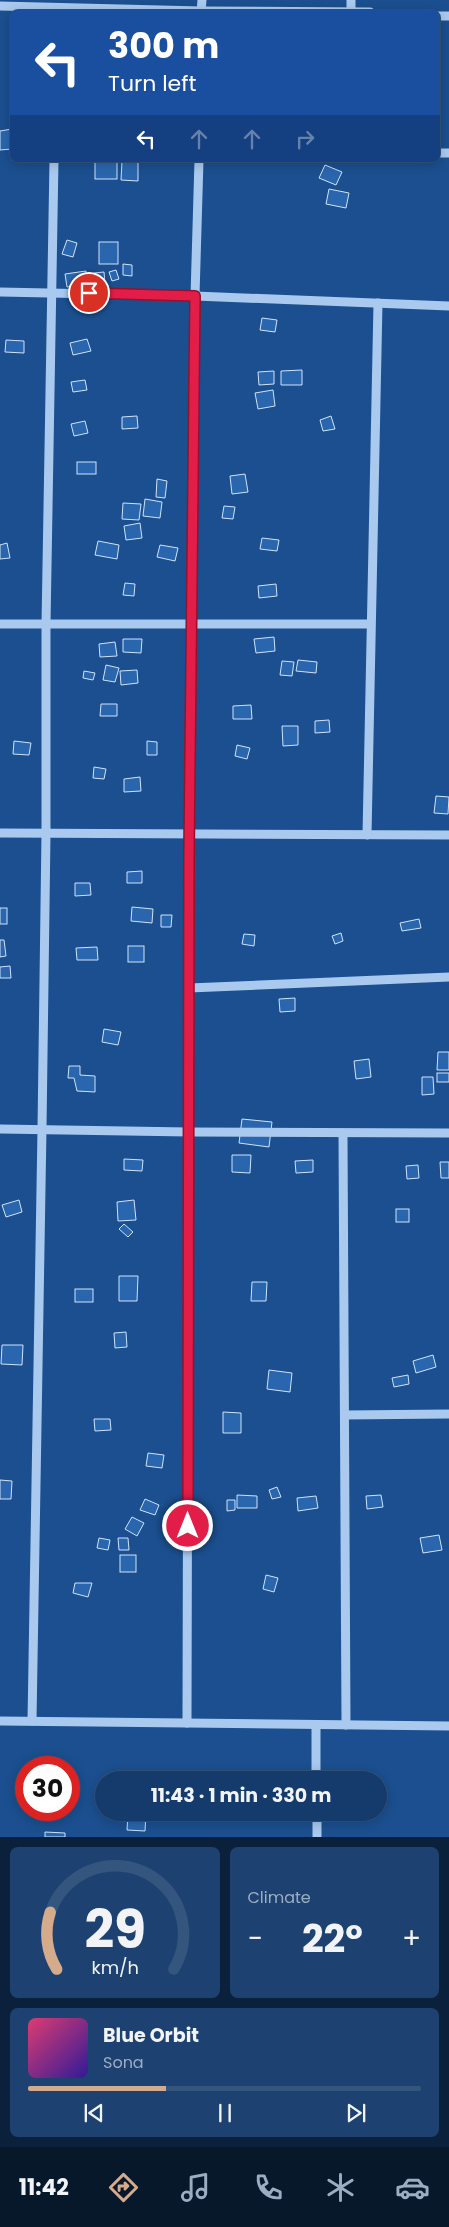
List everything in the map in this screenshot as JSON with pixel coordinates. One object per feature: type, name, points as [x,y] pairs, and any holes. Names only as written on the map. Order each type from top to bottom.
[{"type":"street","points":[[0,6],[153,10]]},
{"type":"street","points":[[32,1721],[42,1129],[46,833],[46,624],[54,162]]},
{"type":"street","points":[[186,1723],[189,834],[195,296],[199,162]]},
{"type":"street","points":[[0,292],[195,296],[449,306]]},
{"type":"street","points":[[366,835],[378,303]]},
{"type":"street","points":[[0,624],[191,622],[370,624]]},
{"type":"street","points":[[0,832],[449,835]]},
{"type":"street","points":[[189,988],[449,978]]},
{"type":"street","points":[[0,1129],[449,1133]]},
{"type":"street","points":[[343,1133],[346,1725]]},
{"type":"street","points":[[345,1415],[449,1414]]},
{"type":"street","points":[[0,1721],[449,1726]]},
{"type":"street","points":[[316,1725],[316,1771]]},
{"type":"street","points":[[317,1821],[317,1837]]},
{"type":"building","points":[[10,129],[10,149],[0,150],[0,131]]},
{"type":"building","points":[[95,162],[117,162],[117,179],[95,179]]},
{"type":"building","points":[[122,162],[138,162],[138,181],[121,180]]},
{"type":"building","points":[[325,165],[342,172],[336,185],[319,178]]},
{"type":"building","points":[[329,189],[349,193],[346,208],[326,204]]},
{"type":"building","points":[[67,240],[77,243],[73,257],[62,254]]},
{"type":"building","points":[[99,242],[118,242],[118,264],[99,264]]},
{"type":"building","points":[[123,264],[132,265],[132,276],[123,275]]},
{"type":"building","points":[[116,270],[119,279],[112,281],[109,272]]},
{"type":"building","points":[[86,271],[87,284],[67,287],[65,274]]},
{"type":"building","points":[[104,272],[105,283],[95,284],[94,273]]},
{"type":"building","points":[[262,318],[277,320],[275,332],[260,330]]},
{"type":"building","points":[[87,339],[91,351],[73,355],[70,343]]},
{"type":"building","points":[[6,340],[24,341],[24,353],[5,352]]},
{"type":"building","points":[[302,370],[302,385],[281,385],[281,371]]},
{"type":"building","points":[[274,371],[274,384],[259,385],[258,372]]},
{"type":"building","points":[[85,380],[87,390],[73,392],[71,382]]},
{"type":"building","points":[[273,390],[275,406],[258,409],[255,393]]},
{"type":"building","points":[[137,416],[138,428],[122,429],[122,417]]},
{"type":"building","points":[[331,416],[335,429],[323,431],[320,420]]},
{"type":"building","points":[[85,421],[88,433],[74,436],[71,424]]},
{"type":"building","points":[[77,462],[96,462],[96,474],[77,474]]},
{"type":"building","points":[[245,474],[248,492],[232,494],[230,476]]},
{"type":"building","points":[[157,479],[167,481],[165,498],[156,497]]},
{"type":"building","points":[[145,499],[162,502],[160,518],[143,516]]},
{"type":"building","points":[[123,503],[141,504],[139,520],[122,519]]},
{"type":"building","points":[[224,506],[235,507],[233,519],[222,518]]},
{"type":"building","points":[[140,523],[142,538],[126,540],[124,526]]},
{"type":"building","points":[[262,538],[279,540],[277,551],[260,549]]},
{"type":"building","points":[[98,541],[119,545],[117,559],[95,555]]},
{"type":"building","points":[[7,543],[10,558],[0,559],[0,545]]},
{"type":"building","points":[[160,545],[178,548],[175,561],[157,557]]},
{"type":"building","points":[[125,583],[135,584],[134,596],[123,595]]},
{"type":"building","points":[[276,584],[277,596],[259,598],[258,586]]},
{"type":"building","points":[[274,637],[275,651],[256,653],[254,639]]},
{"type":"building","points":[[123,639],[142,639],[141,653],[123,652]]},
{"type":"building","points":[[115,642],[117,656],[100,657],[99,644]]},
{"type":"building","points":[[298,660],[317,662],[316,673],[296,671]]},
{"type":"building","points":[[282,661],[294,662],[292,676],[280,675]]},
{"type":"building","points":[[106,665],[119,668],[115,682],[103,680]]},
{"type":"building","points":[[137,670],[138,683],[121,685],[120,671]]},
{"type":"building","points":[[84,671],[95,673],[93,680],[83,678]]},
{"type":"building","points":[[101,704],[117,704],[117,716],[100,716]]},
{"type":"building","points":[[251,705],[252,719],[233,719],[233,706]]},
{"type":"building","points":[[329,720],[330,732],[315,733],[315,721]]},
{"type":"building","points":[[282,726],[298,726],[298,745],[283,746]]},
{"type":"building","points":[[14,741],[31,743],[29,755],[13,754]]},
{"type":"building","points":[[147,741],[157,742],[157,755],[147,755]]},
{"type":"building","points":[[237,745],[250,748],[247,759],[235,756]]},
{"type":"building","points":[[94,767],[106,769],[104,779],[93,778]]},
{"type":"building","points":[[140,777],[141,791],[124,792],[124,779]]},
{"type":"building","points":[[436,796],[449,797],[448,814],[434,813]]},
{"type":"building","points":[[142,871],[142,883],[127,883],[127,872]]},
{"type":"building","points":[[75,883],[90,883],[91,895],[75,896]]},
{"type":"building","points":[[132,907],[153,909],[152,923],[131,921]]},
{"type":"building","points":[[0,908],[7,908],[7,924],[0,924]]},
{"type":"building","points":[[161,915],[172,915],[171,927],[161,927]]},
{"type":"building","points":[[419,919],[421,928],[402,931],[400,923]]},
{"type":"building","points":[[341,933],[343,941],[335,944],[332,936]]},
{"type":"building","points":[[244,934],[255,935],[254,946],[242,944]]},
{"type":"building","points":[[0,940],[4,940],[6,956],[0,957]]},
{"type":"building","points":[[128,946],[144,946],[144,962],[128,962]]},
{"type":"building","points":[[97,947],[98,960],[77,960],[76,948]]},
{"type":"building","points":[[10,966],[11,978],[0,978],[0,967]]},
{"type":"building","points":[[295,998],[295,1011],[280,1012],[279,999]]},
{"type":"building","points":[[104,1029],[121,1032],[118,1045],[102,1042]]},
{"type":"building","points":[[438,1052],[449,1052],[449,1070],[437,1070]]},
{"type":"building","points":[[369,1059],[371,1077],[356,1079],[354,1061]]},
{"type":"building","points":[[69,1066],[80,1066],[80,1075],[95,1076],[95,1092],[77,1091],[74,1078],[68,1078]]},
{"type":"building","points":[[437,1073],[449,1073],[449,1082],[437,1082]]},
{"type":"building","points":[[422,1077],[433,1077],[434,1094],[422,1095]]},
{"type":"building","points":[[242,1119],[272,1122],[269,1147],[239,1143]]},
{"type":"building","points":[[232,1155],[251,1155],[250,1173],[232,1172]]},
{"type":"building","points":[[124,1159],[143,1160],[142,1171],[124,1170]]},
{"type":"building","points":[[313,1160],[313,1172],[296,1173],[295,1161]]},
{"type":"building","points":[[440,1162],[449,1162],[449,1178],[441,1178]]},
{"type":"building","points":[[418,1165],[419,1178],[407,1179],[406,1166]]},
{"type":"building","points":[[19,1200],[22,1212],[6,1217],[2,1205]]},
{"type":"building","points":[[134,1200],[136,1220],[118,1221],[117,1202]]},
{"type":"building","points":[[396,1209],[409,1209],[409,1222],[396,1222]]},
{"type":"building","points":[[124,1224],[133,1232],[128,1237],[119,1229]]},
{"type":"building","points":[[119,1276],[138,1276],[137,1301],[119,1301]]},
{"type":"building","points":[[252,1282],[267,1282],[266,1301],[251,1301]]},
{"type":"building","points":[[75,1289],[93,1289],[93,1302],[75,1302]]},
{"type":"building","points":[[126,1332],[127,1347],[115,1348],[114,1333]]},
{"type":"building","points":[[2,1345],[23,1345],[22,1365],[1,1364]]},
{"type":"building","points":[[433,1355],[436,1367],[416,1373],[413,1361]]},
{"type":"building","points":[[269,1370],[292,1373],[290,1392],[267,1389]]},
{"type":"building","points":[[408,1375],[409,1384],[394,1387],[392,1378]]},
{"type":"building","points":[[223,1412],[241,1413],[241,1433],[223,1433]]},
{"type":"building","points":[[94,1419],[110,1419],[111,1430],[95,1431]]},
{"type":"building","points":[[148,1453],[164,1455],[162,1468],[146,1466]]},
{"type":"building","points":[[0,1480],[12,1481],[11,1499],[0,1499]]},
{"type":"building","points":[[277,1487],[281,1497],[272,1499],[269,1490]]},
{"type":"building","points":[[237,1495],[257,1496],[257,1508],[237,1508]]},
{"type":"building","points":[[381,1495],[383,1507],[367,1509],[366,1496]]},
{"type":"building","points":[[316,1496],[318,1508],[298,1511],[297,1498]]},
{"type":"building","points":[[145,1499],[159,1505],[155,1515],[140,1510]]},
{"type":"building","points":[[227,1500],[235,1500],[235,1510],[227,1511]]},
{"type":"building","points":[[132,1517],[144,1523],[137,1536],[125,1529]]},
{"type":"building","points":[[439,1535],[442,1550],[423,1553],[420,1538]]},
{"type":"building","points":[[99,1538],[110,1540],[108,1550],[97,1548]]},
{"type":"building","points":[[118,1538],[128,1538],[129,1550],[119,1550]]},
{"type":"building","points":[[120,1555],[136,1555],[136,1572],[120,1572]]},
{"type":"building","points":[[266,1575],[278,1578],[274,1592],[263,1589]]},
{"type":"building","points":[[75,1583],[92,1583],[88,1597],[73,1593]]},
{"type":"building","points":[[128,1821],[146,1821],[145,1831],[127,1830]]},
{"type":"building","points":[[45,1832],[65,1833],[65,1837],[45,1837]]},
{"type":"route","points":[[89,293],[195,296],[189,853],[188,1526]]}]
